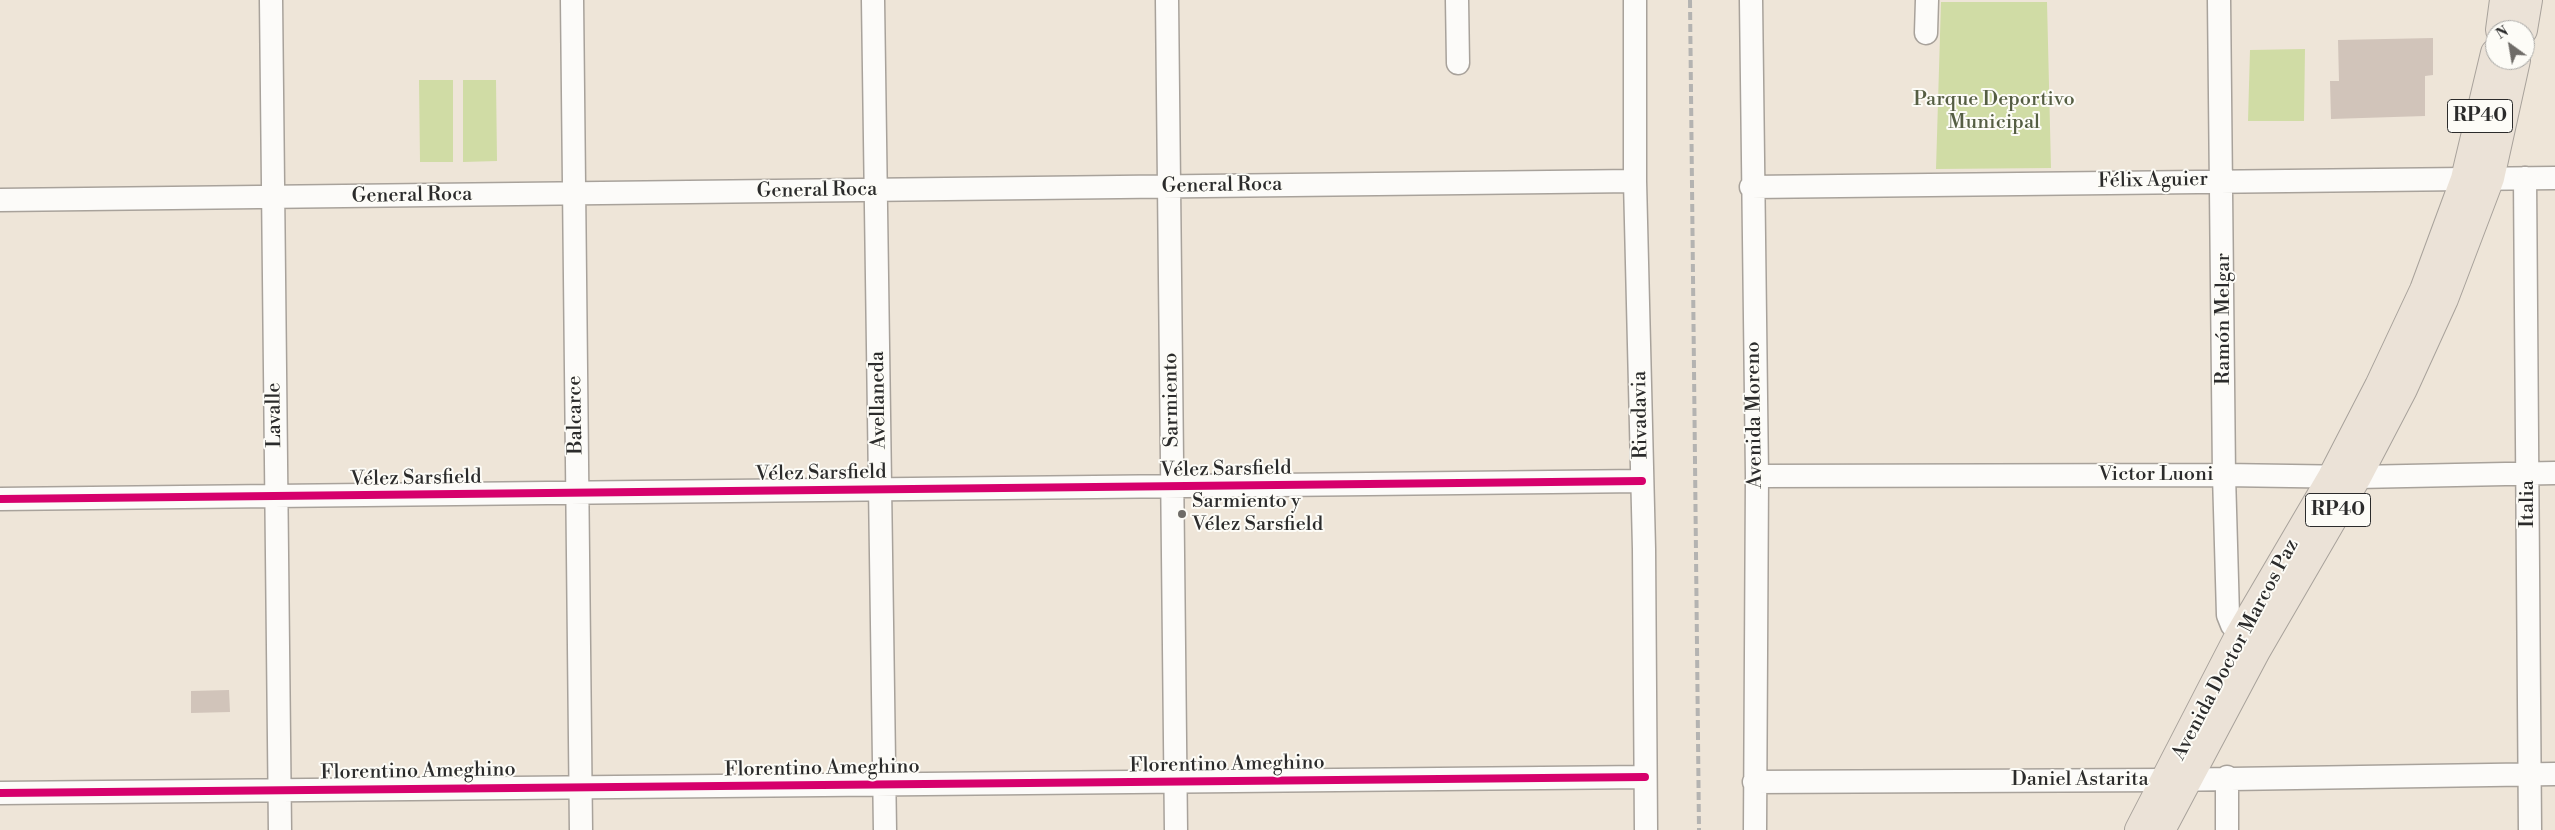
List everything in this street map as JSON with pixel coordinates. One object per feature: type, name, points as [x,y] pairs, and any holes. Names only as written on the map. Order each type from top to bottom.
[{"type":"main road","points":[[2501,20],[2504,0]]},
{"type":"main road","points":[[2525,20],[2528,0]]},
{"type":"main road","name":"Avenida Doctor Marcos Paz","points":[[2477,178],[2493,70]]},
{"type":"main road","name":"Avenida Doctor Marcos Paz","points":[[2161,830],[2177,779],[2240,634],[2403,389],[2444,299],[2477,178],[2513,70]]},
{"type":"main road","name":"Avenida Doctor Marcos Paz","points":[[2139,830],[2177,779],[2256,651],[2345,477]]},
{"type":"street","name":"Lavalle","points":[[271,0],[280,830]]},
{"type":"street","name":"Balcarce","points":[[572,0],[581,830]]},
{"type":"street","name":"Avellaneda","points":[[874,0],[886,830]]},
{"type":"street","name":"Sarmiento","points":[[1167,0],[1176,830]]},
{"type":"street","points":[[1457,0],[1458,63]]},
{"type":"street","name":"Rivadavia","points":[[1635,0],[1635,181],[1642,481],[1646,830]]},
{"type":"street","name":"Avenida Moreno","points":[[1751,0],[1757,476],[1755,830]]},
{"type":"street","points":[[1926,33],[1927,0]]},
{"type":"street","name":"Ramón Melgar","points":[[2219,0],[2223,180],[2224,475],[2228,615],[2232,625],[2240,634]]},
{"type":"street","name":"Italia","points":[[2525,178],[2530,830]]},
{"type":"street","name":"Félix Aguier","points":[[1752,187],[2223,180],[2555,178]]},
{"type":"street","name":"General Roca","points":[[0,200],[1635,181]]},
{"type":"street","name":"Victor Luoni","points":[[1757,476],[2224,475],[2345,477],[2555,473]]},
{"type":"street","name":"Vélez Sarsfield","points":[[0,499],[1642,481]]},
{"type":"street","name":"Daniel Astarita","points":[[1754,782],[2555,774]]},
{"type":"street","name":"Florentino Ameghino","points":[[0,793],[1645,777]]},
{"type":"street","points":[[2226,777],[2227,830]]},
{"type":"green space","name":"Parque Deportivo Municipal","points":[[1941,2],[2047,2],[2051,168],[1936,169]]},
{"type":"green space","points":[[2305,49],[2304,121],[2248,121],[2250,50]]},
{"type":"green space","points":[[419,80],[453,80],[453,162],[420,162]]},
{"type":"green space","points":[[463,80],[496,80],[497,161],[463,162]]},
{"type":"building","points":[[2433,38],[2433,75],[2425,76],[2425,116],[2331,119],[2330,81],[2339,81],[2338,40]]},
{"type":"building","points":[[229,690],[230,712],[191,713],[191,691]]},
{"type":"railway","points":[[1690,0],[1699,830]]},
{"type":"cycle path","points":[[0,499],[1642,481]]},
{"type":"cycle path","points":[[0,793],[1645,777]]},
{"type":"place","name":"Sarmiento y Vélez Sarsfield","points":[[1182,514]]}]
